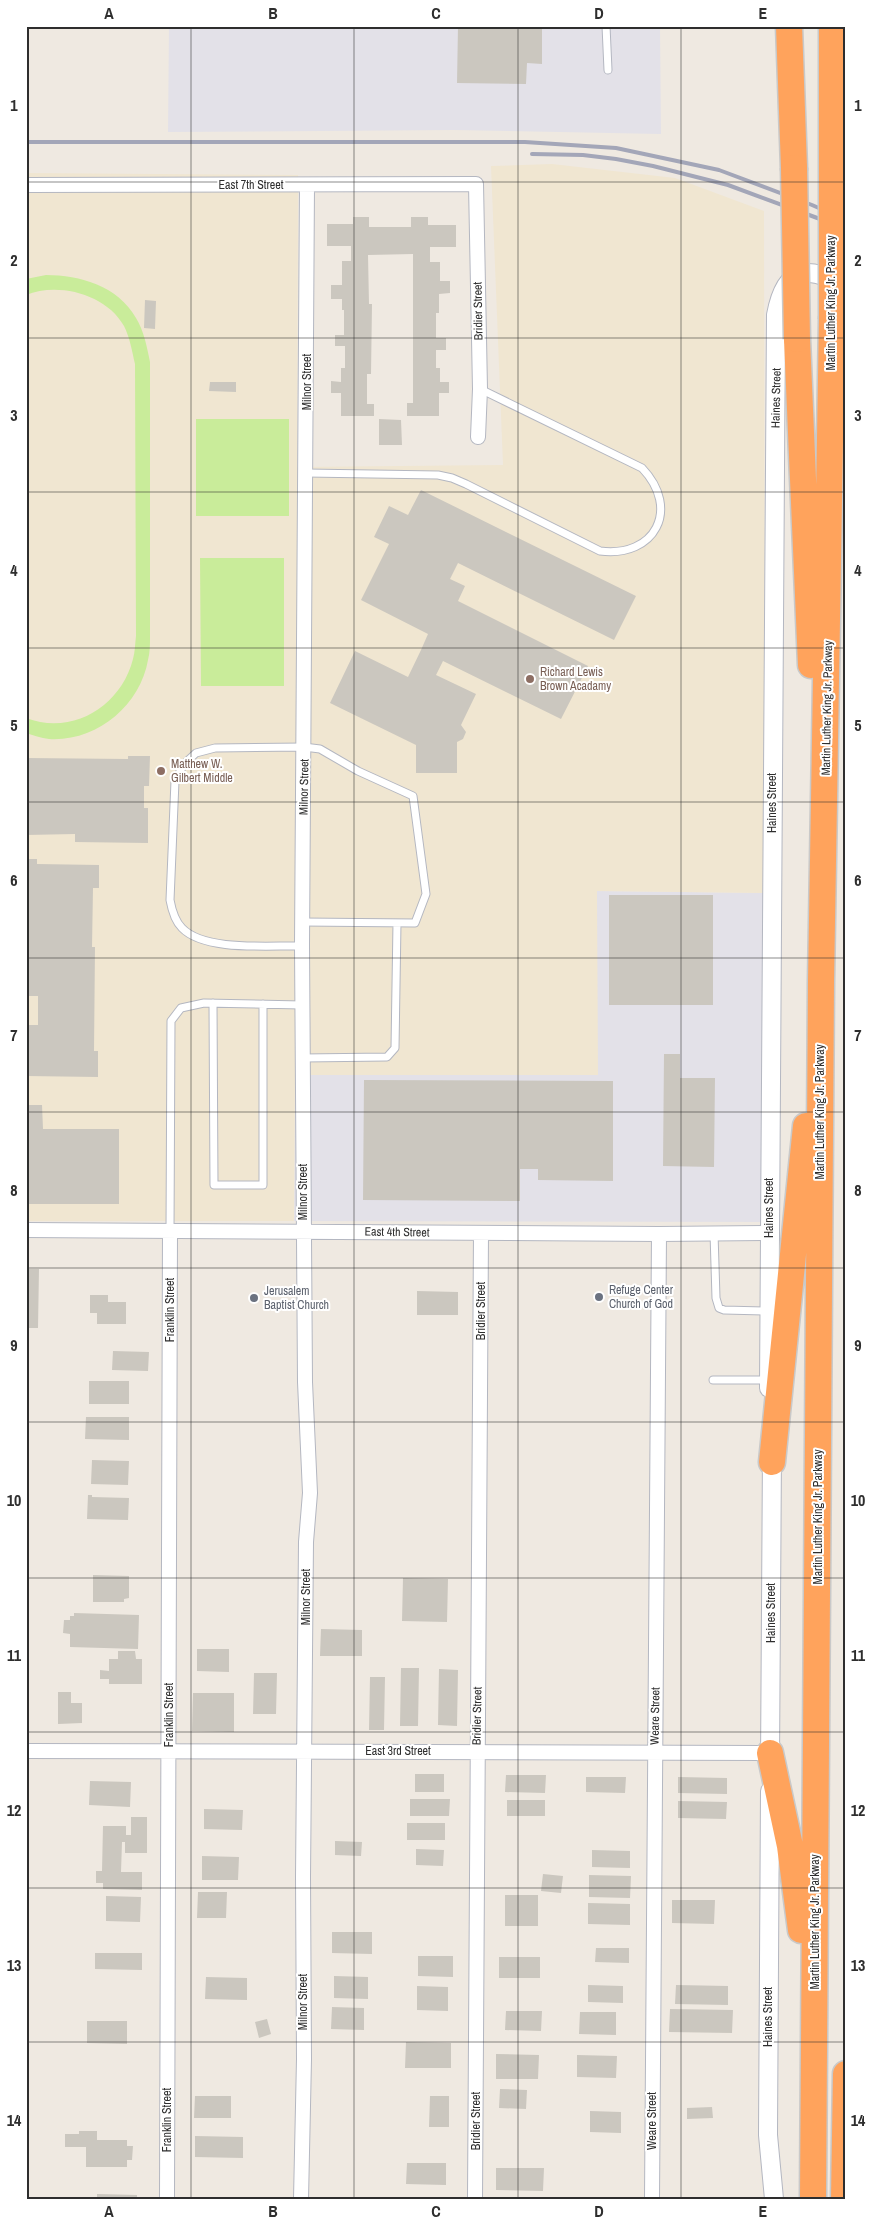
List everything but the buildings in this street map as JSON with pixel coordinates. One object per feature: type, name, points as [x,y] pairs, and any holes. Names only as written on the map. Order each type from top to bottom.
[{"type":"highway","points":[[788,26],[794,168],[797,338],[822,888]]},
{"type":"highway","name":"Martin Luther King Jr. Parkway","points":[[813,2199],[821,981],[832,319],[832,26]]},
{"type":"highway","points":[[772,1462],[821,981]]},
{"type":"highway","points":[[770,1754],[794,1877],[814,2057]]},
{"type":"highway","points":[[844,2199],[846,2074]]},
{"type":"street","name":"East 7th Street","points":[[26,185],[308,186],[476,184]]},
{"type":"street","name":"Bridier Street","points":[[476,184],[480,389],[478,437]]},
{"type":"street","name":"Milnor Street","points":[[301,2199],[304,2060],[303,1878],[306,1542],[310,1493],[305,1382],[302,1005],[308,186]]},
{"type":"street","name":"Haines Street","points":[[774,2199],[768,2135],[772,1462],[769,1380],[768,1233],[776,315],[784,286],[792,278],[801,274],[813,273],[826,276],[846,286]]},
{"type":"street","name":"East 4th Street","points":[[26,1230],[768,1233]]},
{"type":"street","name":"Franklin Street","points":[[167,2199],[170,1231]]},
{"type":"street","name":"Bridier Street","points":[[475,2199],[481,1232]]},
{"type":"street","name":"Weare Street","points":[[652,2199],[659,1234]]},
{"type":"street","name":"East 3rd Street","points":[[26,1751],[477,1751],[770,1754]]},
{"type":"street","points":[[765,2199],[768,2135]]},
{"type":"lane","points":[[606,26],[608,70]]},
{"type":"lane","points":[[306,474],[438,475],[459,481],[600,551],[616,553],[632,549],[646,540],[657,526],[661,510],[660,494],[653,479],[642,468],[480,389]]},
{"type":"lane","points":[[302,922],[415,923],[426,894],[413,796],[358,771],[320,749],[304,747],[215,748],[196,753],[184,764],[175,781],[170,900],[173,914],[183,929],[199,939],[216,944],[302,946]]},
{"type":"lane","points":[[303,1058],[388,1056],[395,1048],[397,923]]},
{"type":"lane","points":[[170,1231],[172,1021],[180,1008],[213,1003],[302,1005]]},
{"type":"lane","points":[[213,1003],[214,1185],[263,1185],[263,1004]]},
{"type":"lane","points":[[714,1233],[716,1298],[719,1308],[724,1310],[769,1311]]},
{"type":"lane","points":[[713,1380],[769,1380]]},
{"type":"shaded area","points":[[169,26],[660,26],[661,134],[453,130],[168,132]]},
{"type":"shaded area","points":[[552,164],[675,178],[764,211],[765,893],[597,891],[598,1075],[295,1075],[294,1221],[26,1221],[26,173],[298,175],[297,467],[503,465],[491,166]]},
{"type":"shaded area","points":[[597,891],[765,893],[765,1222],[294,1221],[295,1075],[597,1075]]},
{"type":"green space","points":[[46,275],[85,280],[109,290],[119,298],[139,323],[150,362],[150,651],[148,660],[136,692],[126,706],[113,718],[83,734],[49,739],[26,733],[26,718],[44,723],[61,723],[77,720],[93,713],[118,691],[127,676],[134,656],[136,636],[135,364],[124,326],[106,306],[94,299],[66,291],[39,291],[26,295],[26,279]]},
{"type":"green space","points":[[196,419],[289,419],[289,516],[196,516]]},
{"type":"green space","points":[[200,558],[284,558],[284,686],[201,686]]},
{"type":"railway","points":[[26,142],[525,142],[616,148],[719,170],[812,205],[846,220]]},
{"type":"railway","points":[[532,154],[583,155],[616,159],[653,166],[728,185],[820,219],[846,236]]},
{"type":"place","name":"Richard Lewis Brown Acadamy","points":[[530,679]]},
{"type":"place","name":"Matthew W. Gilbert Middle","points":[[161,771]]},
{"type":"place","name":"Refuge Center Church of God","points":[[599,1297]]},
{"type":"place","name":"Jerusalem Baptist Church","points":[[254,1298]]}]
